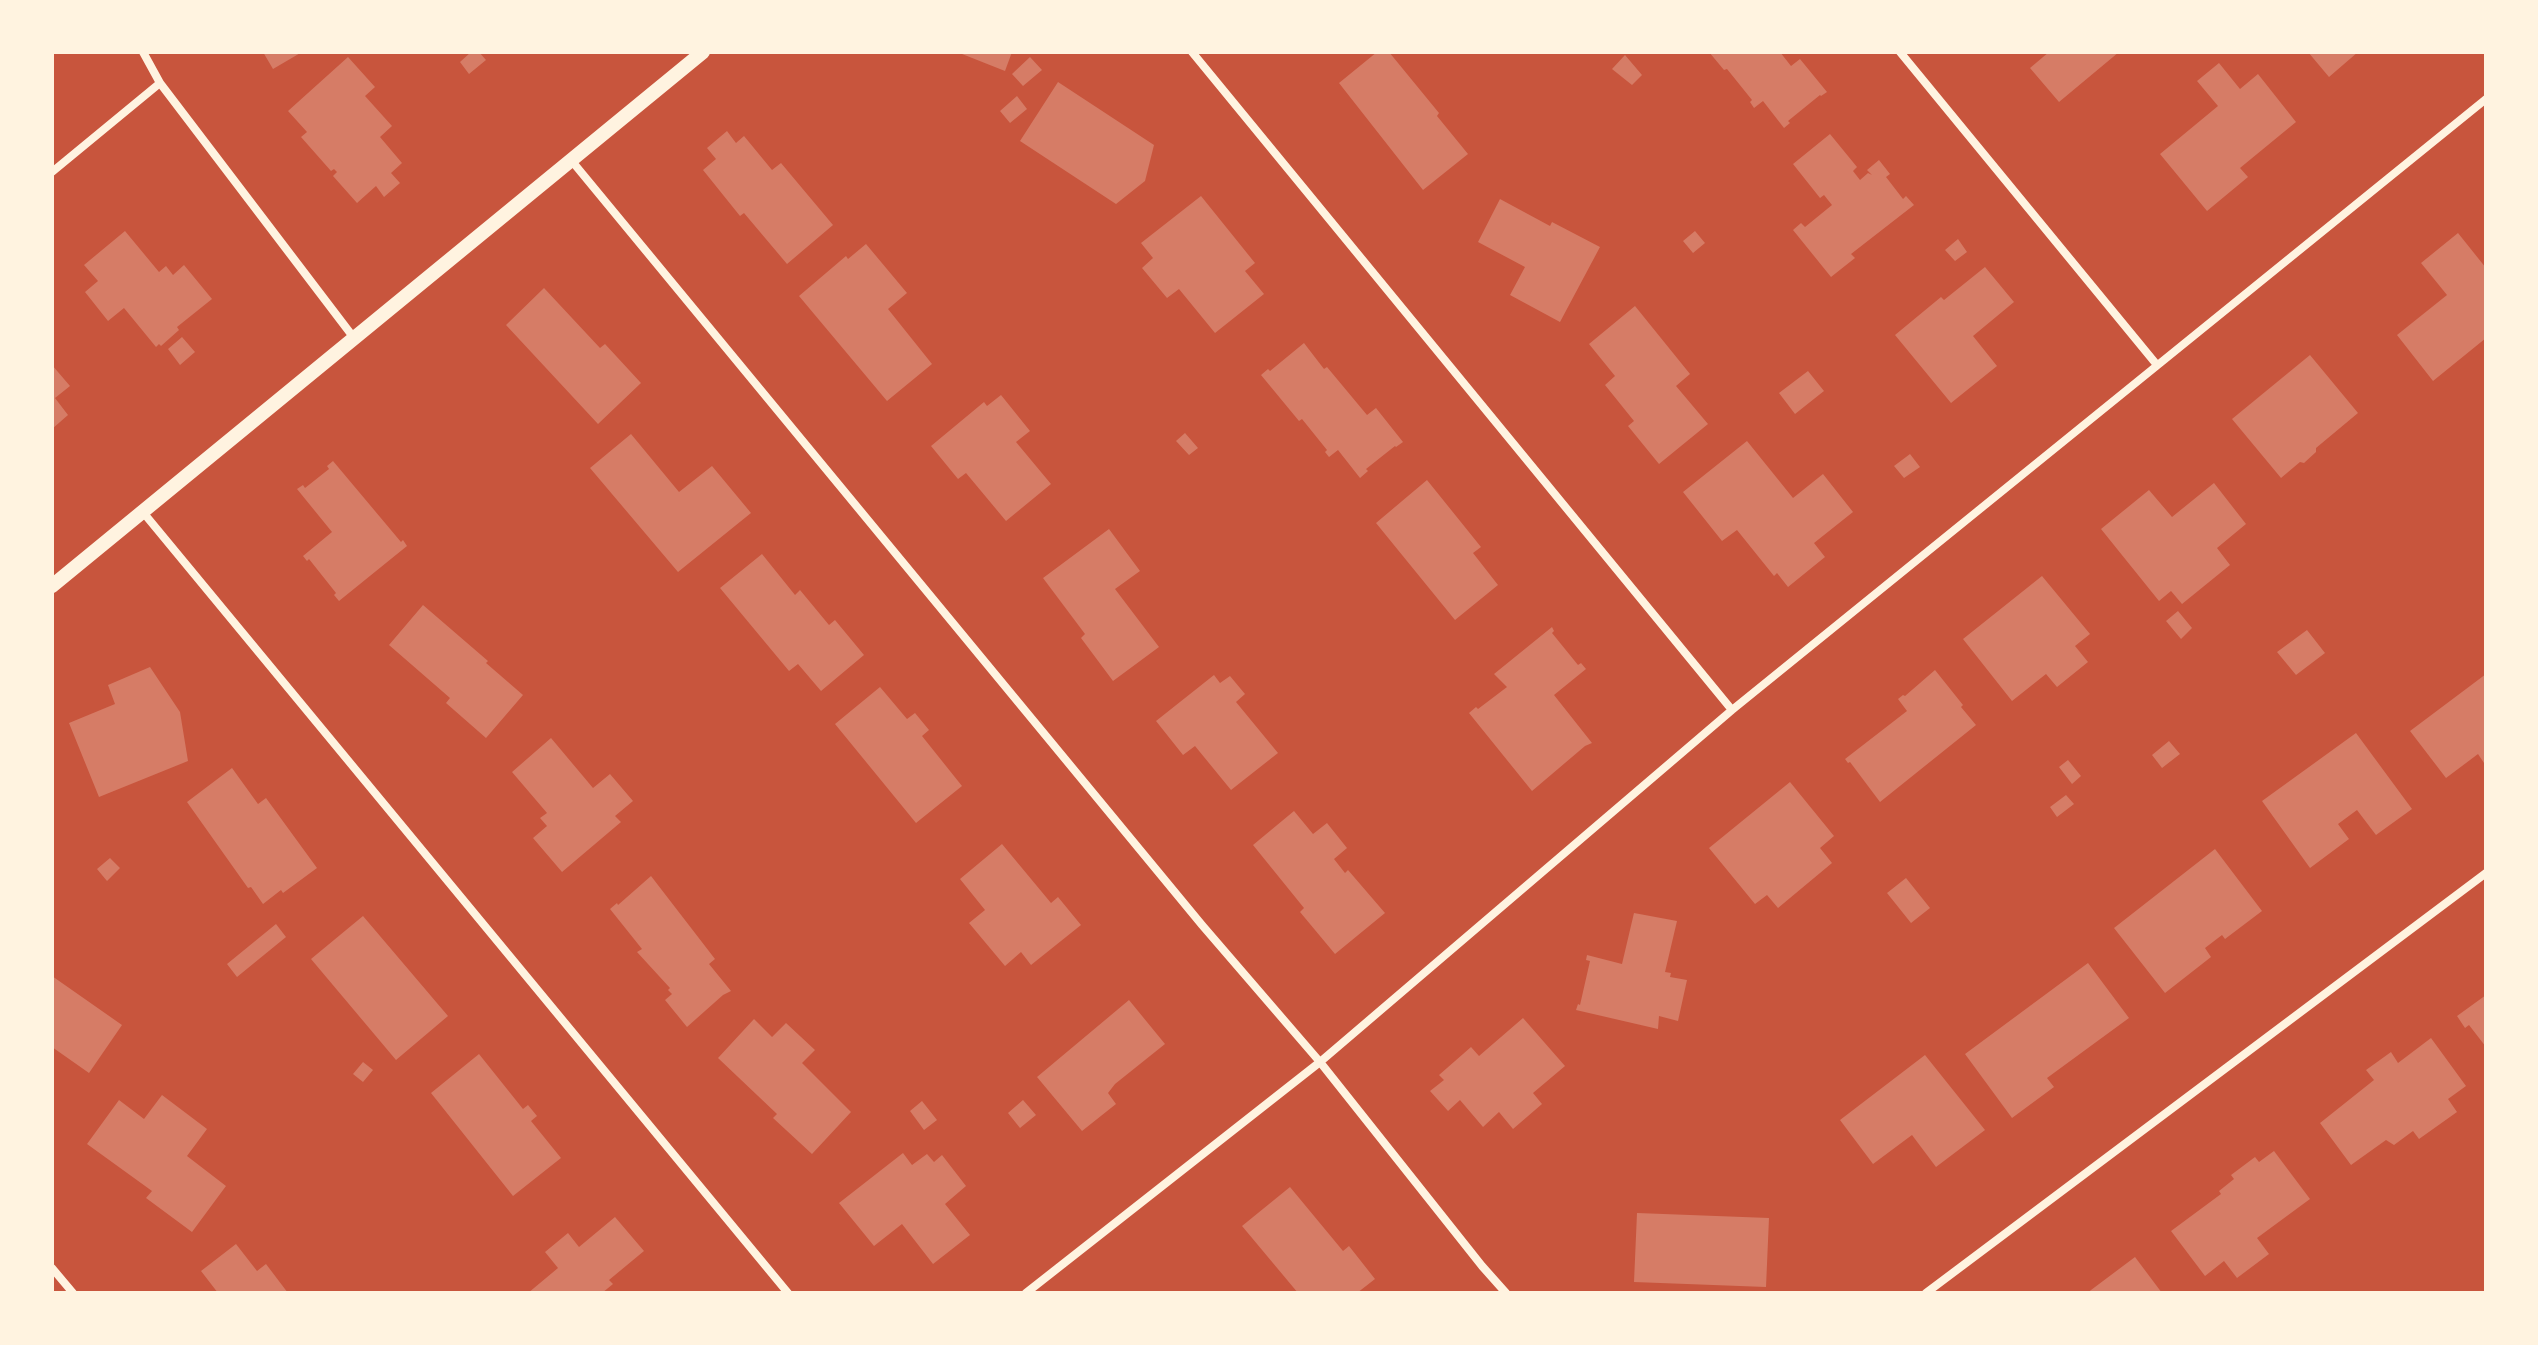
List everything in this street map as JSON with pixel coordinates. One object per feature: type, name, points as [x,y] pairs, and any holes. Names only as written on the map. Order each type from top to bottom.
[{"type":"street","points":[[143,52],[160,83],[354,338]]},
{"type":"street","points":[[52,586],[703,52]]},
{"type":"street","points":[[1192,52],[1732,710]]},
{"type":"street","points":[[1900,52],[2157,365]]},
{"type":"street","points":[[52,172],[160,83]]},
{"type":"street","points":[[1026,1293],[1320,1062],[1732,710],[2486,99]]},
{"type":"street","points":[[571,160],[1202,925],[1320,1062],[1506,1293]]},
{"type":"street","points":[[142,511],[788,1293]]},
{"type":"street","points":[[1926,1293],[2486,873]]},
{"type":"street","points":[[52,1268],[73,1293]]},
{"type":"building","points":[[263,52],[302,52],[273,69]]},
{"type":"building","points":[[471,52],[479,52],[486,60],[469,74],[460,62]]},
{"type":"building","points":[[957,52],[1012,52],[1005,71]]},
{"type":"building","points":[[1377,52],[1389,52],[1468,154],[1423,190],[1339,83]]},
{"type":"building","points":[[1709,52],[1780,52],[1791,66],[1800,59],[1827,92],[1788,121],[1790,123],[1784,128],[1763,101],[1754,108],[1750,102],[1752,100]]},
{"type":"building","points":[[2049,52],[2119,52],[2059,102],[2030,68]]},
{"type":"building","points":[[2308,52],[2358,52],[2329,77]]},
{"type":"building","points":[[1625,55],[1642,75],[1632,85],[1612,69]]},
{"type":"building","points":[[348,57],[375,87],[365,96],[392,126],[380,137],[402,163],[391,173],[400,183],[384,197],[376,186],[357,203],[333,176],[337,172],[334,169],[331,171],[301,137],[307,132],[288,111]]},
{"type":"building","points":[[1030,57],[1042,70],[1023,86],[1012,74]]},
{"type":"building","points":[[2219,63],[2240,89],[2258,74],[2296,122],[2240,168],[2248,177],[2207,211],[2160,154],[2218,106],[2197,81]]},
{"type":"building","points":[[1058,82],[1154,145],[1145,181],[1116,204],[1020,141]]},
{"type":"building","points":[[1017,96],[1027,109],[1010,123],[1000,111]]},
{"type":"building","points":[[727,131],[736,143],[744,136],[772,170],[781,163],[833,225],[787,264],[744,213],[740,216],[703,170],[716,159],[707,148]]},
{"type":"building","points":[[1830,134],[1857,167],[1853,171],[1860,180],[1868,173],[1872,175],[1867,170],[1879,160],[1890,174],[1886,177],[1903,199],[1906,196],[1914,205],[1851,254],[1855,258],[1831,277],[1793,230],[1801,223],[1805,227],[1832,205],[1824,195],[1820,198],[1793,164]]},
{"type":"building","points":[[1201,196],[1255,263],[1245,271],[1264,294],[1215,333],[1179,289],[1167,298],[1142,268],[1153,258],[1141,243]]},
{"type":"building","points":[[1500,199],[1550,226],[1552,222],[1600,247],[1560,322],[1510,295],[1525,267],[1478,242]]},
{"type":"building","points":[[125,231],[159,272],[166,266],[173,275],[184,265],[212,299],[177,327],[179,330],[161,346],[156,347],[124,308],[108,321],[85,292],[98,281],[84,265]]},
{"type":"building","points":[[1695,231],[1705,243],[1693,253],[1683,241]]},
{"type":"building","points":[[2458,233],[2486,268],[2486,338],[2433,381],[2397,335],[2447,295],[2421,263]]},
{"type":"building","points":[[1958,239],[1967,252],[1955,261],[1945,250]]},
{"type":"building","points":[[866,244],[907,293],[888,309],[932,364],[887,401],[799,296],[846,256],[848,259]]},
{"type":"building","points":[[1985,267],[2014,302],[1973,336],[1997,366],[1951,403],[1895,335],[1941,297],[1944,300]]},
{"type":"building","points":[[544,288],[600,348],[605,344],[641,383],[598,424],[506,325]]},
{"type":"building","points":[[1635,306],[1690,374],[1676,386],[1708,424],[1659,464],[1628,426],[1634,421],[1605,385],[1615,376],[1589,344]]},
{"type":"building","points":[[182,337],[195,352],[180,365],[168,349]]},
{"type":"building","points":[[1304,343],[1367,415],[1376,408],[1403,442],[1366,469],[1368,471],[1360,478],[1338,450],[1329,457],[1325,452],[1327,450],[1302,419],[1299,421],[1261,375]]},
{"type":"building","points":[[2310,355],[2358,413],[2316,448],[2316,452],[2304,463],[2300,462],[2281,478],[2232,419]]},
{"type":"building","points":[[52,365],[70,386],[55,398],[68,415],[52,429]]},
{"type":"building","points":[[1808,371],[1824,391],[1795,414],[1779,393]]},
{"type":"building","points":[[1001,395],[1030,431],[1016,442],[1051,484],[1006,521],[966,473],[958,479],[931,446],[984,402],[987,406]]},
{"type":"building","points":[[1185,433],[1198,448],[1189,455],[1176,441]]},
{"type":"building","points":[[631,434],[679,492],[712,466],[751,513],[678,572],[590,468]]},
{"type":"building","points":[[1747,441],[1793,498],[1823,474],[1853,512],[1814,543],[1825,557],[1788,587],[1777,573],[1774,576],[1737,530],[1722,541],[1683,492]]},
{"type":"building","points":[[1910,454],[1920,467],[1904,478],[1894,466]]},
{"type":"building","points":[[333,461],[407,546],[339,601],[309,559],[307,561],[303,556],[332,532],[297,489],[303,485],[305,488],[329,469],[327,466]]},
{"type":"building","points":[[1427,480],[1481,547],[1473,553],[1498,585],[1455,620],[1376,523]]},
{"type":"building","points":[[2214,483],[2246,524],[2217,548],[2230,565],[2182,604],[2171,591],[2159,601],[2101,529],[2149,490],[2172,517]]},
{"type":"building","points":[[1109,529],[1140,571],[1115,589],[1159,647],[1113,681],[1081,638],[1085,634],[1043,578]]},
{"type":"building","points":[[762,554],[795,595],[800,590],[829,625],[835,620],[864,655],[821,691],[798,664],[789,671],[720,588]]},
{"type":"building","points":[[2042,576],[2090,634],[2075,646],[2088,662],[2057,687],[2046,674],[2012,701],[1963,639]]},
{"type":"building","points":[[423,605],[523,695],[486,738],[446,703],[450,698],[389,645]]},
{"type":"building","points":[[2178,611],[2192,628],[2181,639],[2166,621]]},
{"type":"building","points":[[1552,627],[1552,633],[1578,665],[1581,663],[1586,669],[1554,695],[1592,743],[1532,791],[1469,713],[1507,687],[1494,674]]},
{"type":"building","points":[[2307,630],[2325,653],[2296,675],[2277,652]]},
{"type":"building","points":[[150,667],[180,712],[188,761],[99,797],[69,723],[115,704],[108,685]]},
{"type":"building","points":[[1935,670],[1976,725],[1880,802],[1845,759],[1907,711],[1898,699]]},
{"type":"building","points":[[2486,674],[2486,766],[2478,754],[2446,778],[2410,731]]},
{"type":"building","points":[[1214,675],[1220,683],[1230,676],[1245,694],[1236,702],[1278,753],[1231,790],[1195,746],[1183,755],[1156,721]]},
{"type":"building","points":[[880,687],[907,719],[915,713],[929,730],[922,736],[962,786],[916,823],[835,724]]},
{"type":"building","points":[[2356,733],[2412,809],[2376,835],[2357,810],[2338,824],[2349,839],[2310,868],[2262,801]]},
{"type":"building","points":[[551,738],[593,788],[610,774],[633,801],[615,816],[621,822],[562,872],[533,838],[547,826],[540,818],[547,813],[512,772]]},
{"type":"building","points":[[2169,741],[2180,754],[2162,768],[2152,755]]},
{"type":"building","points":[[2068,760],[2081,776],[2072,784],[2059,767]]},
{"type":"building","points":[[232,768],[258,804],[266,798],[317,868],[263,904],[251,887],[248,888],[187,802]]},
{"type":"building","points":[[1790,782],[1834,836],[1820,848],[1832,863],[1778,908],[1767,895],[1755,904],[1709,848]]},
{"type":"building","points":[[2066,795],[2074,804],[2057,817],[2050,807]]},
{"type":"building","points":[[1294,811],[1313,834],[1327,823],[1347,848],[1334,859],[1345,873],[1348,870],[1385,913],[1335,954],[1300,912],[1304,908],[1253,845]]},
{"type":"building","points":[[1002,844],[1051,903],[1058,897],[1081,925],[1031,965],[1021,952],[1005,966],[969,923],[985,910],[960,879]]},
{"type":"building","points":[[2215,849],[2262,911],[2225,939],[2222,935],[2205,948],[2211,957],[2165,993],[2114,928]]},
{"type":"building","points":[[110,858],[120,868],[107,881],[97,869]]},
{"type":"building","points":[[651,876],[715,959],[709,964],[731,991],[687,1027],[665,1000],[672,994],[668,990],[670,988],[637,952],[642,949],[610,909]]},
{"type":"building","points":[[1906,878],[1930,908],[1911,923],[1887,893]]},
{"type":"building","points":[[1634,913],[1677,921],[1665,972],[1671,973],[1670,977],[1687,980],[1678,1021],[1659,1016],[1658,1029],[1576,1010],[1580,1005],[1590,961],[1586,960],[1587,955],[1622,964]]},
{"type":"building","points":[[363,916],[448,1016],[396,1060],[311,959]]},
{"type":"building","points":[[276,924],[286,937],[237,977],[227,964]]},
{"type":"building","points":[[2088,963],[2129,1018],[2047,1078],[2054,1087],[2012,1118],[1965,1054]]},
{"type":"building","points":[[52,976],[122,1025],[89,1073],[52,1047]]},
{"type":"building","points":[[2486,995],[2486,1047],[2469,1025],[2465,1028],[2457,1016]]},
{"type":"building","points":[[1129,1000],[1165,1044],[1115,1084],[1108,1093],[1116,1104],[1082,1131],[1037,1077]]},
{"type":"building","points":[[1523,1018],[1565,1066],[1533,1093],[1542,1104],[1513,1129],[1499,1112],[1483,1127],[1460,1100],[1448,1111],[1430,1091],[1444,1080],[1439,1075],[1471,1047],[1479,1056]]},
{"type":"building","points":[[754,1019],[772,1037],[786,1023],[815,1050],[802,1063],[851,1112],[812,1154],[773,1118],[777,1114],[718,1058]]},
{"type":"building","points":[[2431,1038],[2466,1086],[2448,1099],[2457,1112],[2419,1139],[2413,1131],[2394,1145],[2386,1140],[2351,1165],[2320,1123],[2374,1080],[2366,1070],[2391,1052],[2398,1063]]},
{"type":"building","points":[[479,1054],[523,1109],[528,1105],[537,1116],[531,1121],[561,1158],[513,1196],[431,1093]]},
{"type":"building","points":[[1925,1055],[1985,1130],[1936,1167],[1912,1135],[1873,1164],[1840,1120]]},
{"type":"building","points":[[363,1062],[373,1070],[363,1082],[353,1074]]},
{"type":"building","points":[[162,1095],[207,1129],[187,1156],[226,1186],[192,1232],[146,1198],[152,1191],[87,1144],[119,1100],[144,1119]]},
{"type":"building","points":[[1023,1100],[1036,1115],[1020,1128],[1008,1113]]},
{"type":"building","points":[[922,1101],[937,1120],[924,1130],[910,1111]]},
{"type":"building","points":[[2274,1151],[2310,1199],[2257,1238],[2269,1254],[2237,1278],[2224,1261],[2205,1276],[2171,1231],[2221,1194],[2219,1191],[2234,1179],[2231,1175],[2255,1157],[2259,1162]]},
{"type":"building","points":[[903,1153],[912,1165],[927,1154],[934,1162],[942,1155],[966,1186],[945,1204],[970,1235],[933,1264],[902,1224],[874,1246],[839,1203]]},
{"type":"building","points":[[1290,1187],[1343,1251],[1349,1246],[1375,1279],[1357,1293],[1298,1293],[1242,1226]]},
{"type":"building","points":[[1637,1213],[1769,1218],[1766,1287],[1634,1282]]},
{"type":"building","points":[[615,1217],[644,1251],[609,1280],[613,1284],[602,1293],[528,1293],[558,1268],[545,1252],[568,1233],[579,1247]]},
{"type":"building","points":[[236,1244],[257,1271],[266,1264],[288,1293],[218,1293],[201,1271]]},
{"type":"building","points":[[2135,1257],[2162,1293],[2087,1293]]}]
